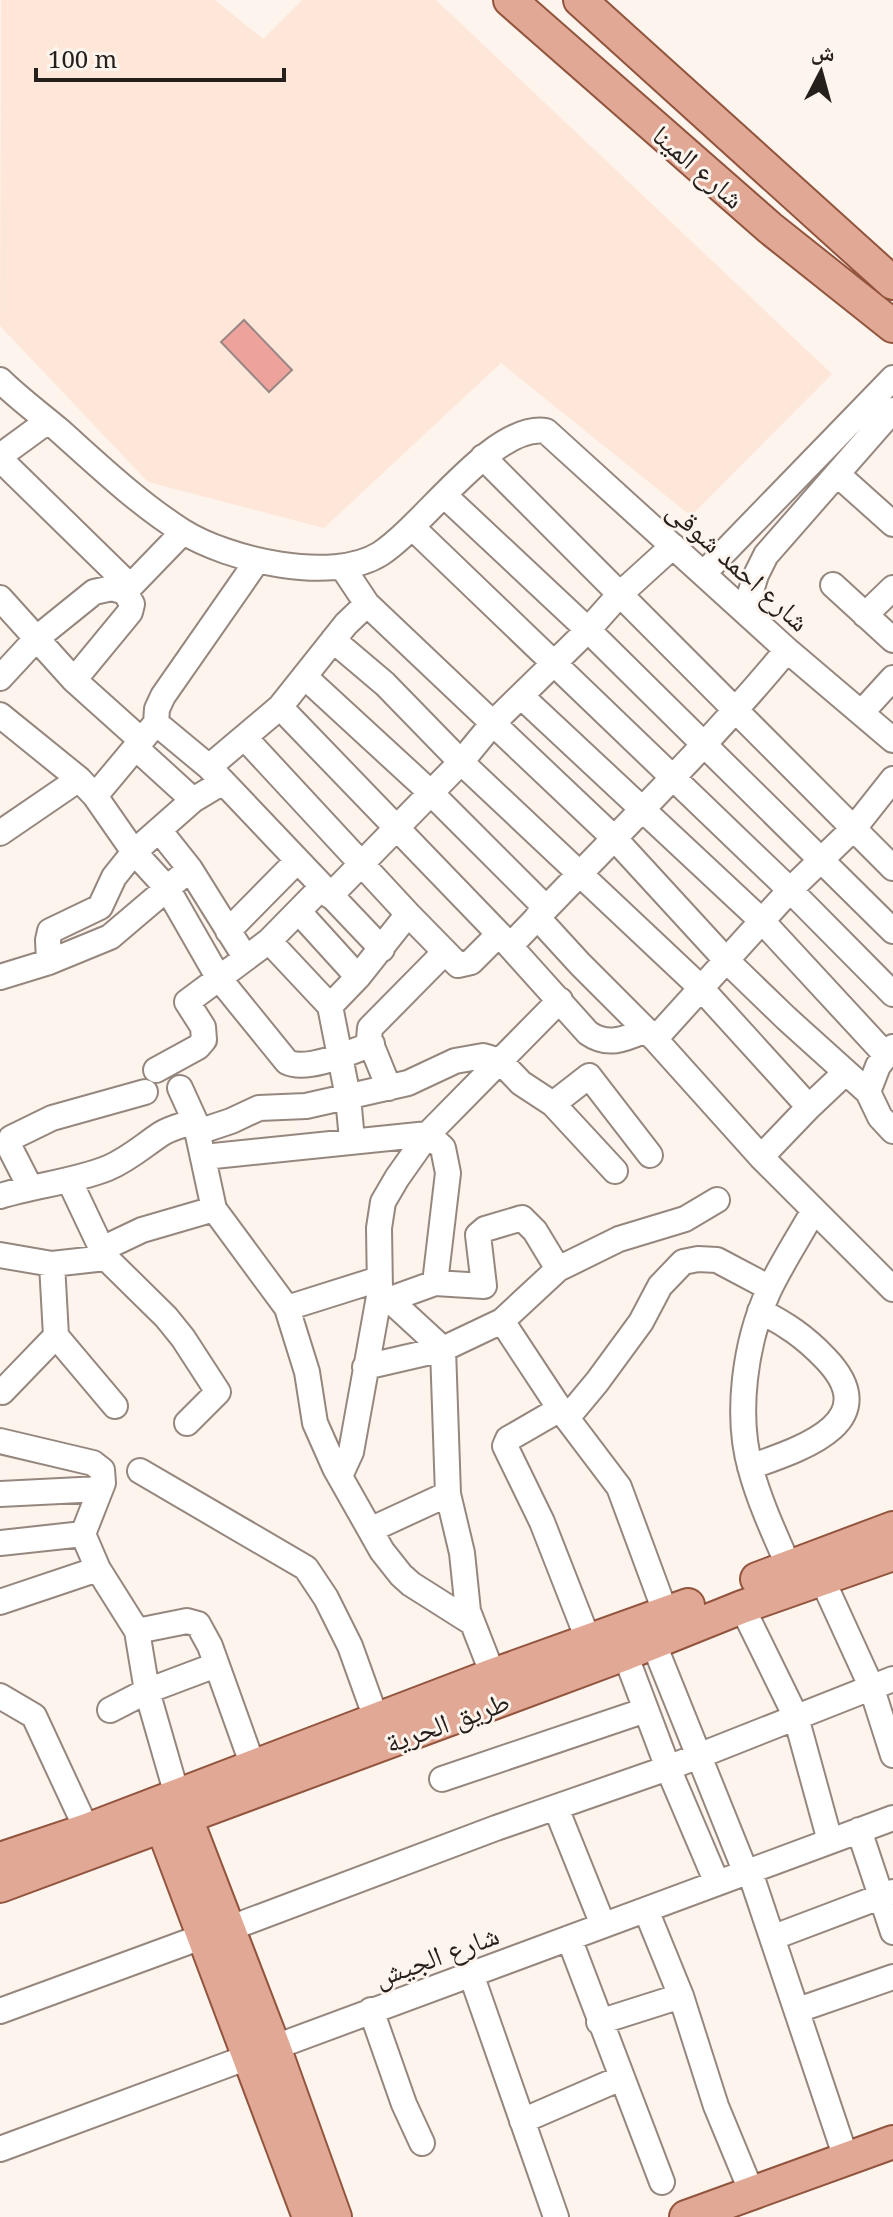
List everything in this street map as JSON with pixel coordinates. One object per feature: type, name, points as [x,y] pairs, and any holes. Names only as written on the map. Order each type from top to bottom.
[{"type":"main road","name":"شارع المينا","points":[[510,0],[770,228],[893,326]]},
{"type":"main road","name":"شارع المينا","points":[[580,0],[893,283]]},
{"type":"main road","points":[[770,228],[800,199]]},
{"type":"main road","name":"طريق الحرية","points":[[0,1859],[87,1830],[170,1811],[253,1766],[589,1642],[648,1637],[789,1567],[893,1528]]},
{"type":"main road","name":"طريق الحرية","points":[[0,1886],[170,1811],[648,1637],[893,1554]]},
{"type":"main road","points":[[170,1811],[261,2051],[310,2215]]},
{"type":"main road","points":[[724,2210],[846,2158],[893,2142]]},
{"type":"main road","points":[[724,2210],[893,2161]]},
{"type":"street","points":[[704,573],[893,378]]},
{"type":"street","points":[[1,382],[110,476],[183,532],[257,561],[343,568],[377,556],[413,528],[483,457],[893,868]]},
{"type":"street","points":[[745,610],[766,555],[892,412]]},
{"type":"street","points":[[48,421],[0,458],[127,589],[132,604],[130,612],[74,680]]},
{"type":"street","name":"شارع احمد شوقى","points":[[483,457],[512,437],[546,431],[787,650],[893,740]]},
{"type":"street","points":[[837,474],[893,524]]},
{"type":"street","points":[[445,496],[588,630],[893,931]]},
{"type":"street","points":[[413,528],[790,890],[893,994]]},
{"type":"street","points":[[0,678],[37,638],[94,592],[127,589],[183,532]]},
{"type":"street","points":[[30,1187],[9,1146],[11,1138],[52,1118],[150,1081],[202,1044],[205,1037],[203,1027],[187,1002],[269,941],[299,912],[362,861],[461,762],[493,723],[554,665],[619,595],[673,546]]},
{"type":"street","points":[[0,833],[87,787],[145,737],[163,696],[257,561]]},
{"type":"street","points":[[343,568],[367,604],[615,839],[727,961],[868,1092],[880,1117],[893,1131]]},
{"type":"street","points":[[833,585],[893,640]]},
{"type":"street","points":[[865,615],[893,588]]},
{"type":"street","points":[[0,598],[74,680],[145,737],[216,775],[382,949]]},
{"type":"street","points":[[49,962],[50,931],[100,907],[114,877],[134,852],[193,800],[245,738],[280,707],[333,640],[367,604]]},
{"type":"street","points":[[333,640],[385,684],[461,762],[700,987],[809,1107]]},
{"type":"street","points":[[245,738],[456,964],[466,965],[541,913],[737,711],[787,650]]},
{"type":"street","points":[[305,677],[430,792],[541,913],[580,964],[651,1034],[761,1157],[893,1289]]},
{"type":"street","points":[[862,712],[893,678]]},
{"type":"street","points":[[521,696],[762,921],[889,1051],[874,1074],[868,1092]]},
{"type":"street","points":[[280,707],[505,939],[588,1033],[603,1040],[616,1041],[651,1034],[727,961],[790,890],[855,827],[893,779]]},
{"type":"street","points":[[0,715],[87,787],[134,852],[167,888],[218,977],[287,1062],[300,1066],[372,1044]]},
{"type":"street","points":[[145,737],[193,800]]},
{"type":"street","points":[[159,830],[190,869],[245,957]]},
{"type":"street","points":[[228,931],[297,861]]},
{"type":"street","points":[[0,977],[49,962],[110,937],[190,869]]},
{"type":"street","points":[[100,907],[110,937]]},
{"type":"street","points":[[299,912],[358,977]]},
{"type":"street","points":[[330,1006],[382,949],[408,914]]},
{"type":"street","points":[[269,941],[330,1006],[348,1097],[352,1140]]},
{"type":"street","points":[[389,1088],[369,1036],[373,1024],[445,952]]},
{"type":"street","points":[[340,1476],[351,1452],[382,1290],[378,1244],[383,1202],[428,1134],[560,1000]]},
{"type":"street","points":[[553,1104],[589,1076],[616,1041]]},
{"type":"street","points":[[0,1196],[30,1187],[70,1182],[122,1161],[163,1132],[231,1121],[259,1108],[306,1106],[389,1088],[419,1079],[464,1059],[483,1056],[500,1061],[521,1083],[553,1104],[615,1171]]},
{"type":"street","points":[[761,1157],[846,1072]]},
{"type":"street","points":[[589,1076],[650,1155]]},
{"type":"street","points":[[180,1088],[197,1126],[214,1209],[287,1308],[307,1372],[315,1423],[340,1476],[382,1551],[411,1584],[471,1622]]},
{"type":"street","points":[[204,1157],[428,1134],[443,1148],[447,1161],[446,1200],[435,1283]]},
{"type":"street","points":[[70,1182],[104,1253],[166,1317],[218,1392],[187,1423]]},
{"type":"street","points":[[365,1367],[443,1349],[502,1321],[558,1269],[619,1239],[685,1219],[717,1200]]},
{"type":"street","points":[[0,1255],[52,1264],[104,1253],[142,1230],[214,1209]]},
{"type":"street","points":[[789,1567],[750,1467],[743,1414],[744,1384],[760,1311],[814,1210]]},
{"type":"street","points":[[287,1308],[435,1283],[484,1286],[478,1235],[485,1229],[517,1217],[524,1219],[535,1231],[558,1269]]},
{"type":"street","points":[[589,1642],[537,1511],[505,1446],[508,1439],[564,1414],[597,1382],[641,1322],[660,1286],[683,1262],[706,1258],[717,1260],[770,1288]]},
{"type":"street","points":[[52,1264],[56,1336],[115,1406]]},
{"type":"street","points":[[382,1290],[443,1349],[448,1494],[458,1533],[471,1622],[493,1675]]},
{"type":"street","points":[[750,1467],[800,1450],[834,1426],[847,1405],[846,1387],[839,1372],[790,1325],[760,1311]]},
{"type":"street","points":[[502,1321],[626,1500],[648,1637],[646,1710],[717,1883]]},
{"type":"street","points":[[2,1392],[56,1336]]},
{"type":"street","points":[[0,1441],[93,1463],[102,1470],[100,1489],[83,1534],[98,1569],[137,1631],[170,1811]]},
{"type":"street","points":[[140,1471],[306,1568],[344,1633],[377,1721]]},
{"type":"street","points":[[0,1494],[100,1489]]},
{"type":"street","points":[[370,1530],[448,1494]]},
{"type":"street","points":[[0,1543],[83,1534]]},
{"type":"street","points":[[0,1602],[98,1569]]},
{"type":"street","points":[[822,1579],[882,1682],[893,1755]]},
{"type":"street","points":[[742,1607],[796,1717],[830,1841]]},
{"type":"street","points":[[137,1631],[187,1621],[197,1623],[210,1646],[253,1766]]},
{"type":"street","points":[[648,1637],[774,1937],[846,2158]]},
{"type":"street","points":[[110,1710],[147,1691],[216,1665]]},
{"type":"street","points":[[0,2011],[496,1828],[668,1768],[882,1682]]},
{"type":"street","points":[[0,1696],[34,1716],[87,1830]]},
{"type":"street","points":[[442,1779],[646,1710]]},
{"type":"street","points":[[556,1808],[603,1925]]},
{"type":"street","name":"شارع الجيش","points":[[0,2149],[893,1818]]},
{"type":"street","points":[[859,1830],[887,1894],[893,1932]]},
{"type":"street","points":[[774,1937],[887,1894]]},
{"type":"street","points":[[646,1910],[681,1996],[716,2106],[724,2210]]},
{"type":"street","points":[[569,1938],[662,2182]]},
{"type":"street","points":[[471,1974],[556,2217]]},
{"type":"street","points":[[798,2010],[893,1977]]},
{"type":"street","points":[[599,2022],[681,1996]]},
{"type":"street","points":[[371,2010],[404,2104],[422,2143]]},
{"type":"street","points":[[522,2121],[621,2078]]},
{"type":"shaded area","points":[[1,0],[215,0],[263,39],[302,0],[436,0],[832,374],[691,516],[501,363],[324,528],[148,482],[0,326]]},
{"type":"building","points":[[244,320],[292,370],[269,392],[221,342]]}]
